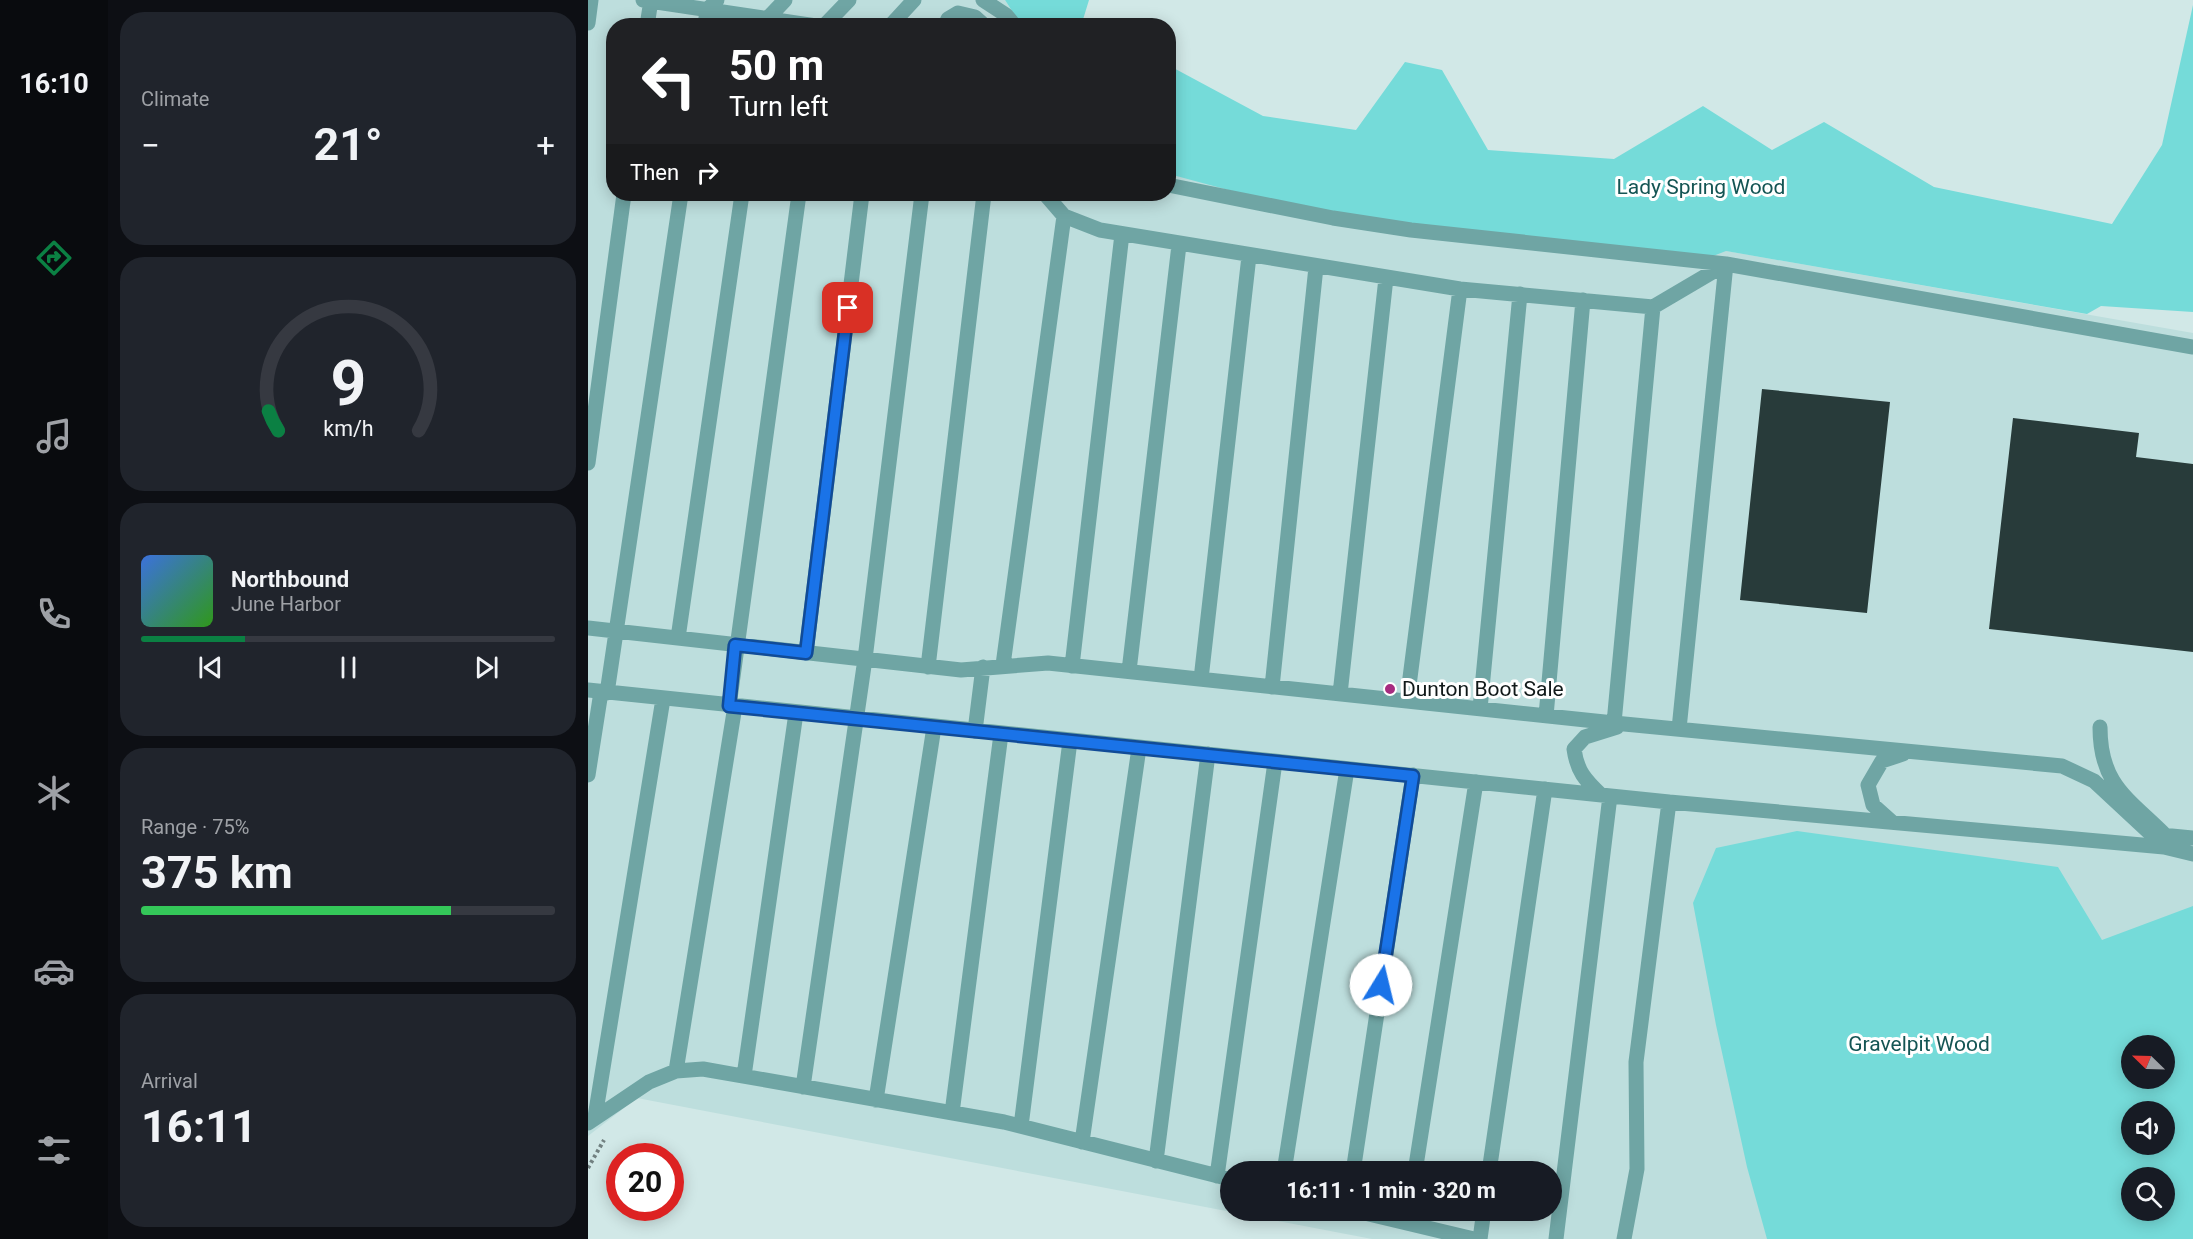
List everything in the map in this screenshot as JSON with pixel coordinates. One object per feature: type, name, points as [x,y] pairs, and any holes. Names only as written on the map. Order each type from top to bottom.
[{"type":"lane","points":[[588,23],[591,0]]},
{"type":"lane","points":[[647,18],[648,0],[712,5],[754,18]]},
{"type":"lane","points":[[770,18],[785,0]]},
{"type":"lane","points":[[832,18],[849,0]]},
{"type":"lane","points":[[897,18],[914,0]]},
{"type":"lane","points":[[983,0],[1008,18]]},
{"type":"lane","points":[[950,18],[958,13],[976,18]]},
{"type":"lane","points":[[1176,188],[1333,218],[1411,230],[1726,264],[2193,347]]},
{"type":"lane","points":[[588,463],[623,201]]},
{"type":"lane","points":[[588,775],[599,692],[618,632],[680,201]]},
{"type":"lane","points":[[678,638],[741,201]]},
{"type":"lane","points":[[676,1071],[732,706],[735,645],[798,201]]},
{"type":"lane","points":[[806,653],[861,201]]},
{"type":"lane","points":[[803,1087],[865,659],[921,201]]},
{"type":"lane","points":[[928,667],[983,201]]},
{"type":"lane","points":[[1051,201],[1064,216],[1080,223],[1122,234],[1460,289],[1653,307],[1726,264]]},
{"type":"lane","points":[[1003,665],[1064,216]]},
{"type":"lane","points":[[1072,666],[1122,234]]},
{"type":"lane","points":[[1129,671],[1179,245]]},
{"type":"lane","points":[[1201,679],[1249,256]]},
{"type":"lane","points":[[1678,729],[1726,264]]},
{"type":"lane","points":[[1272,687],[1316,267]]},
{"type":"lane","points":[[1340,694],[1386,278]]},
{"type":"lane","points":[[1407,701],[1460,289]]},
{"type":"lane","points":[[1480,709],[1520,294]]},
{"type":"lane","points":[[1546,716],[1583,300]]},
{"type":"lane","points":[[1614,723],[1653,307]]},
{"type":"lane","points":[[588,628],[961,670],[1048,663],[2072,769],[2094,781],[2145,830],[2167,836],[2193,838]]},
{"type":"lane","points":[[975,731],[983,667]]},
{"type":"lane","points":[[599,692],[1669,802],[2164,848],[2193,854]]},
{"type":"lane","points":[[591,1120],[663,699]]},
{"type":"lane","points":[[744,1076],[796,712]]},
{"type":"lane","points":[[1605,795],[1586,781],[1577,768],[1574,749],[1584,737],[1630,724]]},
{"type":"lane","points":[[876,1100],[934,727]]},
{"type":"lane","points":[[2100,727],[2102,759],[2105,768],[2119,790],[2167,836]]},
{"type":"lane","points":[[952,1113],[1001,734]]},
{"type":"lane","points":[[1021,1126],[1070,741]]},
{"type":"lane","points":[[1082,1142],[1139,748]]},
{"type":"lane","points":[[1892,822],[1873,805],[1868,786],[1882,761],[1913,752]]},
{"type":"lane","points":[[1156,1161],[1208,754]]},
{"type":"lane","points":[[1225,1161],[1275,762]]},
{"type":"lane","points":[[1286,1161],[1347,769]]},
{"type":"lane","points":[[1355,1161],[1413,776]]},
{"type":"lane","points":[[1417,1161],[1476,782]]},
{"type":"lane","points":[[1491,1161],[1545,789]]},
{"type":"lane","points":[[1556,1239],[1605,795]]},
{"type":"lane","points":[[1624,1239],[1637,1169],[1636,1062],[1669,802]]},
{"type":"lane","points":[[591,1120],[650,1082],[676,1071],[703,1069],[1021,1126],[1220,1177]]},
{"type":"lane","points":[[1420,1221],[1474,1239]]},
{"type":"lane","points":[[1480,1239],[1482,1221]]},
{"type":"shaded area","name":"Dunton Boot Sale","points":[[588,0],[1005,0],[1017,18],[606,18],[606,201],[1176,201],[1176,154],[2193,333],[2193,1239],[1372,1239],[1278,1221],[1562,1221],[1562,1161],[1220,1161],[1220,1210],[637,1098],[588,1136]]},
{"type":"green space","points":[[1005,0],[1089,0],[1083,18],[1017,18]]},
{"type":"green space","name":"Lady Spring Wood","points":[[2193,5],[2193,312],[2101,306],[2087,314],[1726,251],[1700,261],[1333,218],[1176,176],[1176,69],[1263,116],[1356,130],[1405,62],[1442,70],[1488,150],[1614,159],[1703,106],[1772,150],[1824,122],[1934,187],[2112,224],[2162,145]]},
{"type":"green space","name":"Gravelpit Wood","points":[[1797,831],[2058,867],[2102,940],[2193,906],[2193,1239],[1767,1239],[1747,1167],[1716,1025],[1693,903],[1716,848]]},
{"type":"building","points":[[1762,389],[1890,402],[1867,613],[1740,600]]},
{"type":"building","points":[[2013,418],[2139,433],[2136,457],[2193,464],[2193,652],[1989,629]]},
{"type":"place","name":"Dunton Boot Sale","points":[[1390,689]]},
{"type":"route","points":[[848,308],[806,653],[735,645],[729,706],[1413,776],[1381,985]]}]
